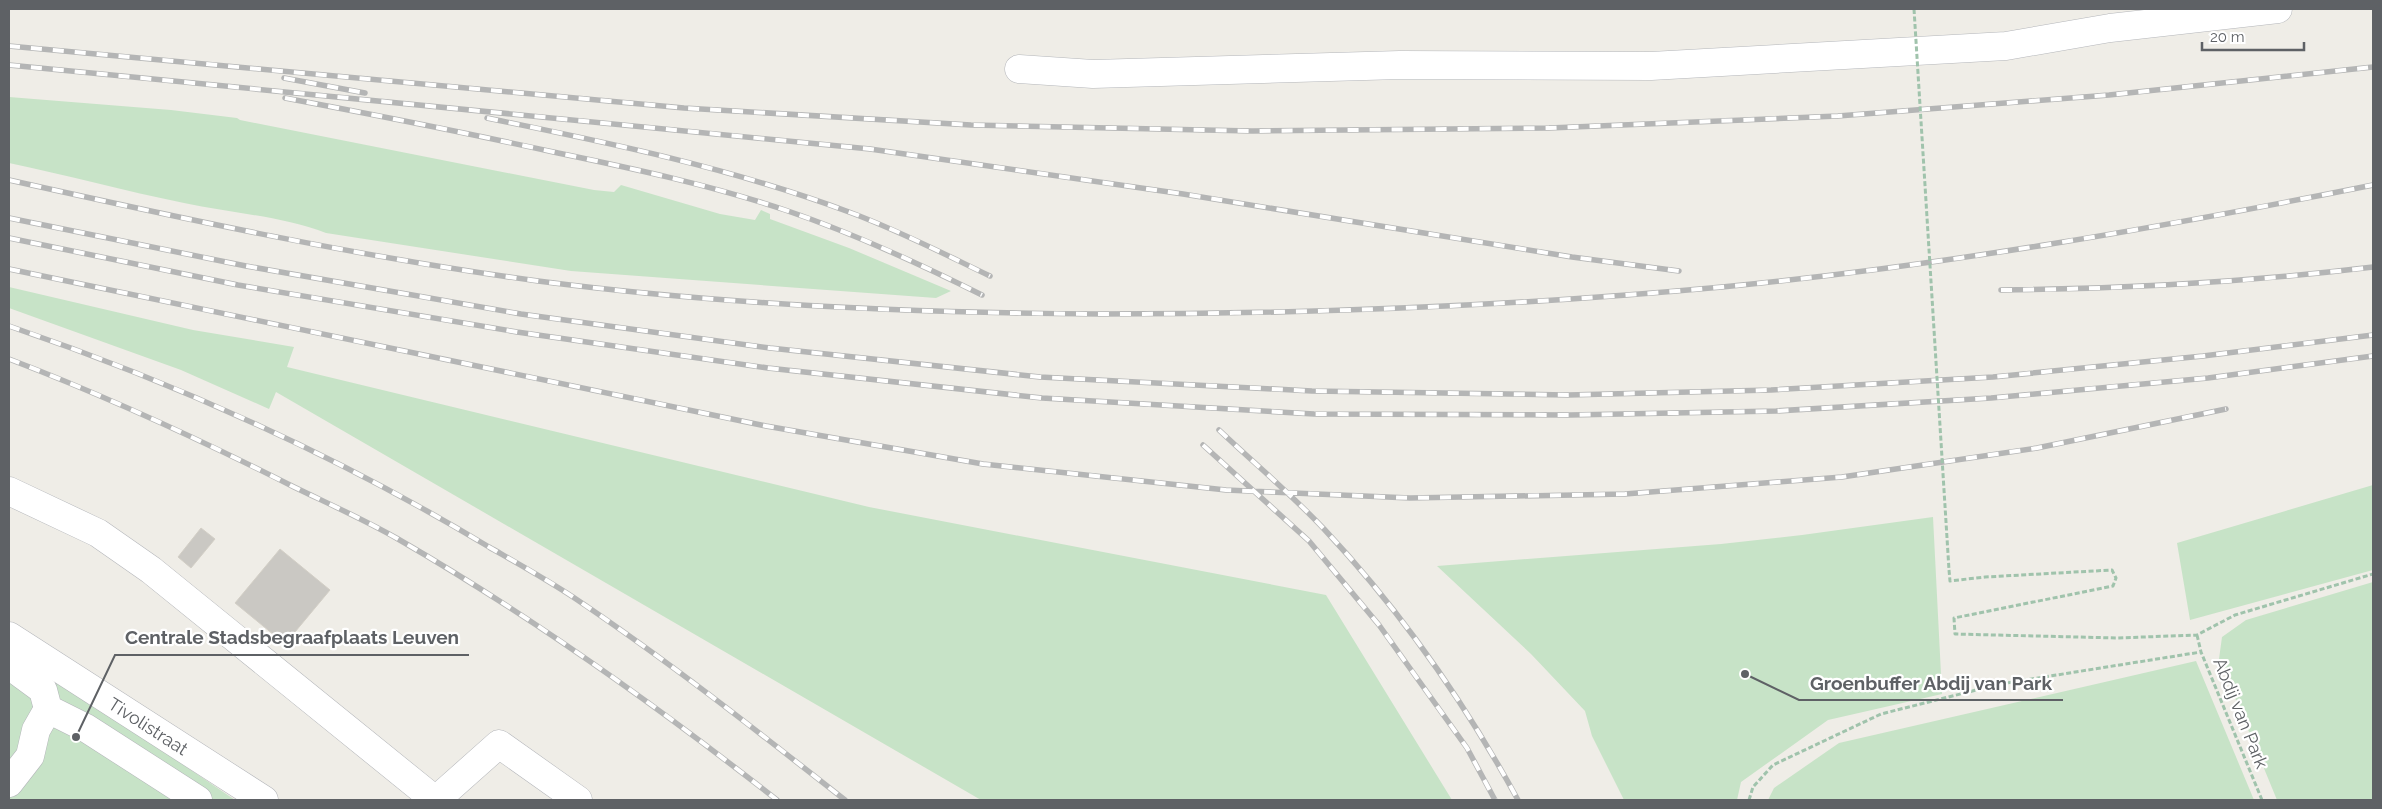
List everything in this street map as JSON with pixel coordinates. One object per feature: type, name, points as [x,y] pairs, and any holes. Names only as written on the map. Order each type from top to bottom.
[{"type":"street","points":[[1019,69],[1093,74],[1400,65],[1651,66],[2006,46],[2110,28],[2278,9]]},
{"type":"street","points":[[9,491],[98,533],[151,570],[436,800],[498,744],[578,800]]},
{"type":"street","name":"Tivolistraat","points":[[9,636],[264,800]]},
{"type":"street","points":[[9,665],[43,690],[48,709],[36,730],[30,756],[9,783]]},
{"type":"street","points":[[48,709],[86,728],[198,800]]},
{"type":"path","points":[[1914,9],[1950,581],[2097,570],[2112,570],[2116,578],[2113,586],[1954,618],[1954,634],[2117,638],[2197,635],[2235,615],[2373,574]]},
{"type":"path","name":"Abdij van Park","points":[[2197,635],[2202,652],[2262,800]]},
{"type":"path","points":[[1749,800],[1753,787],[1774,764],[1882,714],[2000,684],[2202,652]]},
{"type":"green space","points":[[9,97],[171,110],[237,118],[594,190],[614,192],[621,185],[720,214],[755,220],[761,210],[770,214],[770,219],[849,248],[951,291],[936,298],[571,271],[326,233],[309,227],[256,215],[184,203],[9,163]]},
{"type":"green space","points":[[9,287],[193,330],[294,347],[287,367],[869,507],[1326,595],[1452,800],[981,800],[276,392],[269,409],[181,370],[9,308]]},
{"type":"green space","points":[[2373,485],[2373,570],[2190,620],[2177,543]]},
{"type":"green space","points":[[1933,517],[1942,694],[1828,720],[1741,782],[1737,800],[1624,800],[1592,736],[1585,711],[1531,654],[1437,566],[1721,544]]},
{"type":"green space","points":[[2373,582],[2373,800],[2277,800],[2219,659],[2222,637],[2246,620]]},
{"type":"green space","points":[[9,649],[50,674],[235,800],[9,800]]},
{"type":"green space","points":[[2196,661],[2254,800],[1768,800],[1774,788],[1839,743]]},
{"type":"building","points":[[201,528],[215,539],[191,568],[178,557]]},
{"type":"building","points":[[280,549],[330,590],[285,644],[235,603]]},
{"type":"railway","points":[[9,46],[684,108],[971,125],[1252,131],[1549,128],[1838,116],[2109,95],[2373,67]]},
{"type":"railway","points":[[9,65],[870,149],[1183,194],[1572,257],[1679,271]]},
{"type":"railway","points":[[284,78],[365,93]]},
{"type":"railway","points":[[285,98],[422,124],[587,159],[729,193],[835,228],[909,260],[982,295]]},
{"type":"railway","points":[[487,118],[670,158],[805,196],[885,226],[990,276]]},
{"type":"railway","points":[[9,180],[206,223],[339,249],[538,281],[748,302],[959,312],[1100,314],[1412,308],[1645,294],[1722,287],[1968,257],[2130,231],[2373,185]]},
{"type":"railway","points":[[9,218],[246,266],[521,314],[770,348],[1040,377],[1312,391],[1568,395],[1771,390],[1993,377],[2203,356],[2373,335]]},
{"type":"railway","points":[[9,238],[238,285],[517,332],[768,368],[1042,398],[1314,414],[1570,415],[1776,411],[1991,398],[2208,378],[2373,356]]},
{"type":"railway","points":[[2001,290],[2187,284],[2373,267]]},
{"type":"railway","points":[[9,269],[766,426],[983,464],[1226,490],[1410,498],[1625,494],[1842,477],[2037,448],[2226,409]]},
{"type":"railway","points":[[9,326],[133,372],[255,424],[315,452],[432,514],[573,597],[643,645],[845,800]]},
{"type":"railway","points":[[9,359],[117,403],[189,436],[398,539],[448,568],[592,663],[685,730],[777,800]]},
{"type":"railway","points":[[1219,430],[1286,491],[1324,529],[1379,592],[1430,658],[1476,728],[1518,800]]},
{"type":"railway","points":[[1203,445],[1309,541],[1379,625],[1467,748],[1495,800]]},
{"type":"place","name":"Groenbuffer Abdij van Park","points":[[1745,674]]},
{"type":"place","name":"Centrale Stadsbegraafplaats Leuven","points":[[76,737]]}]
